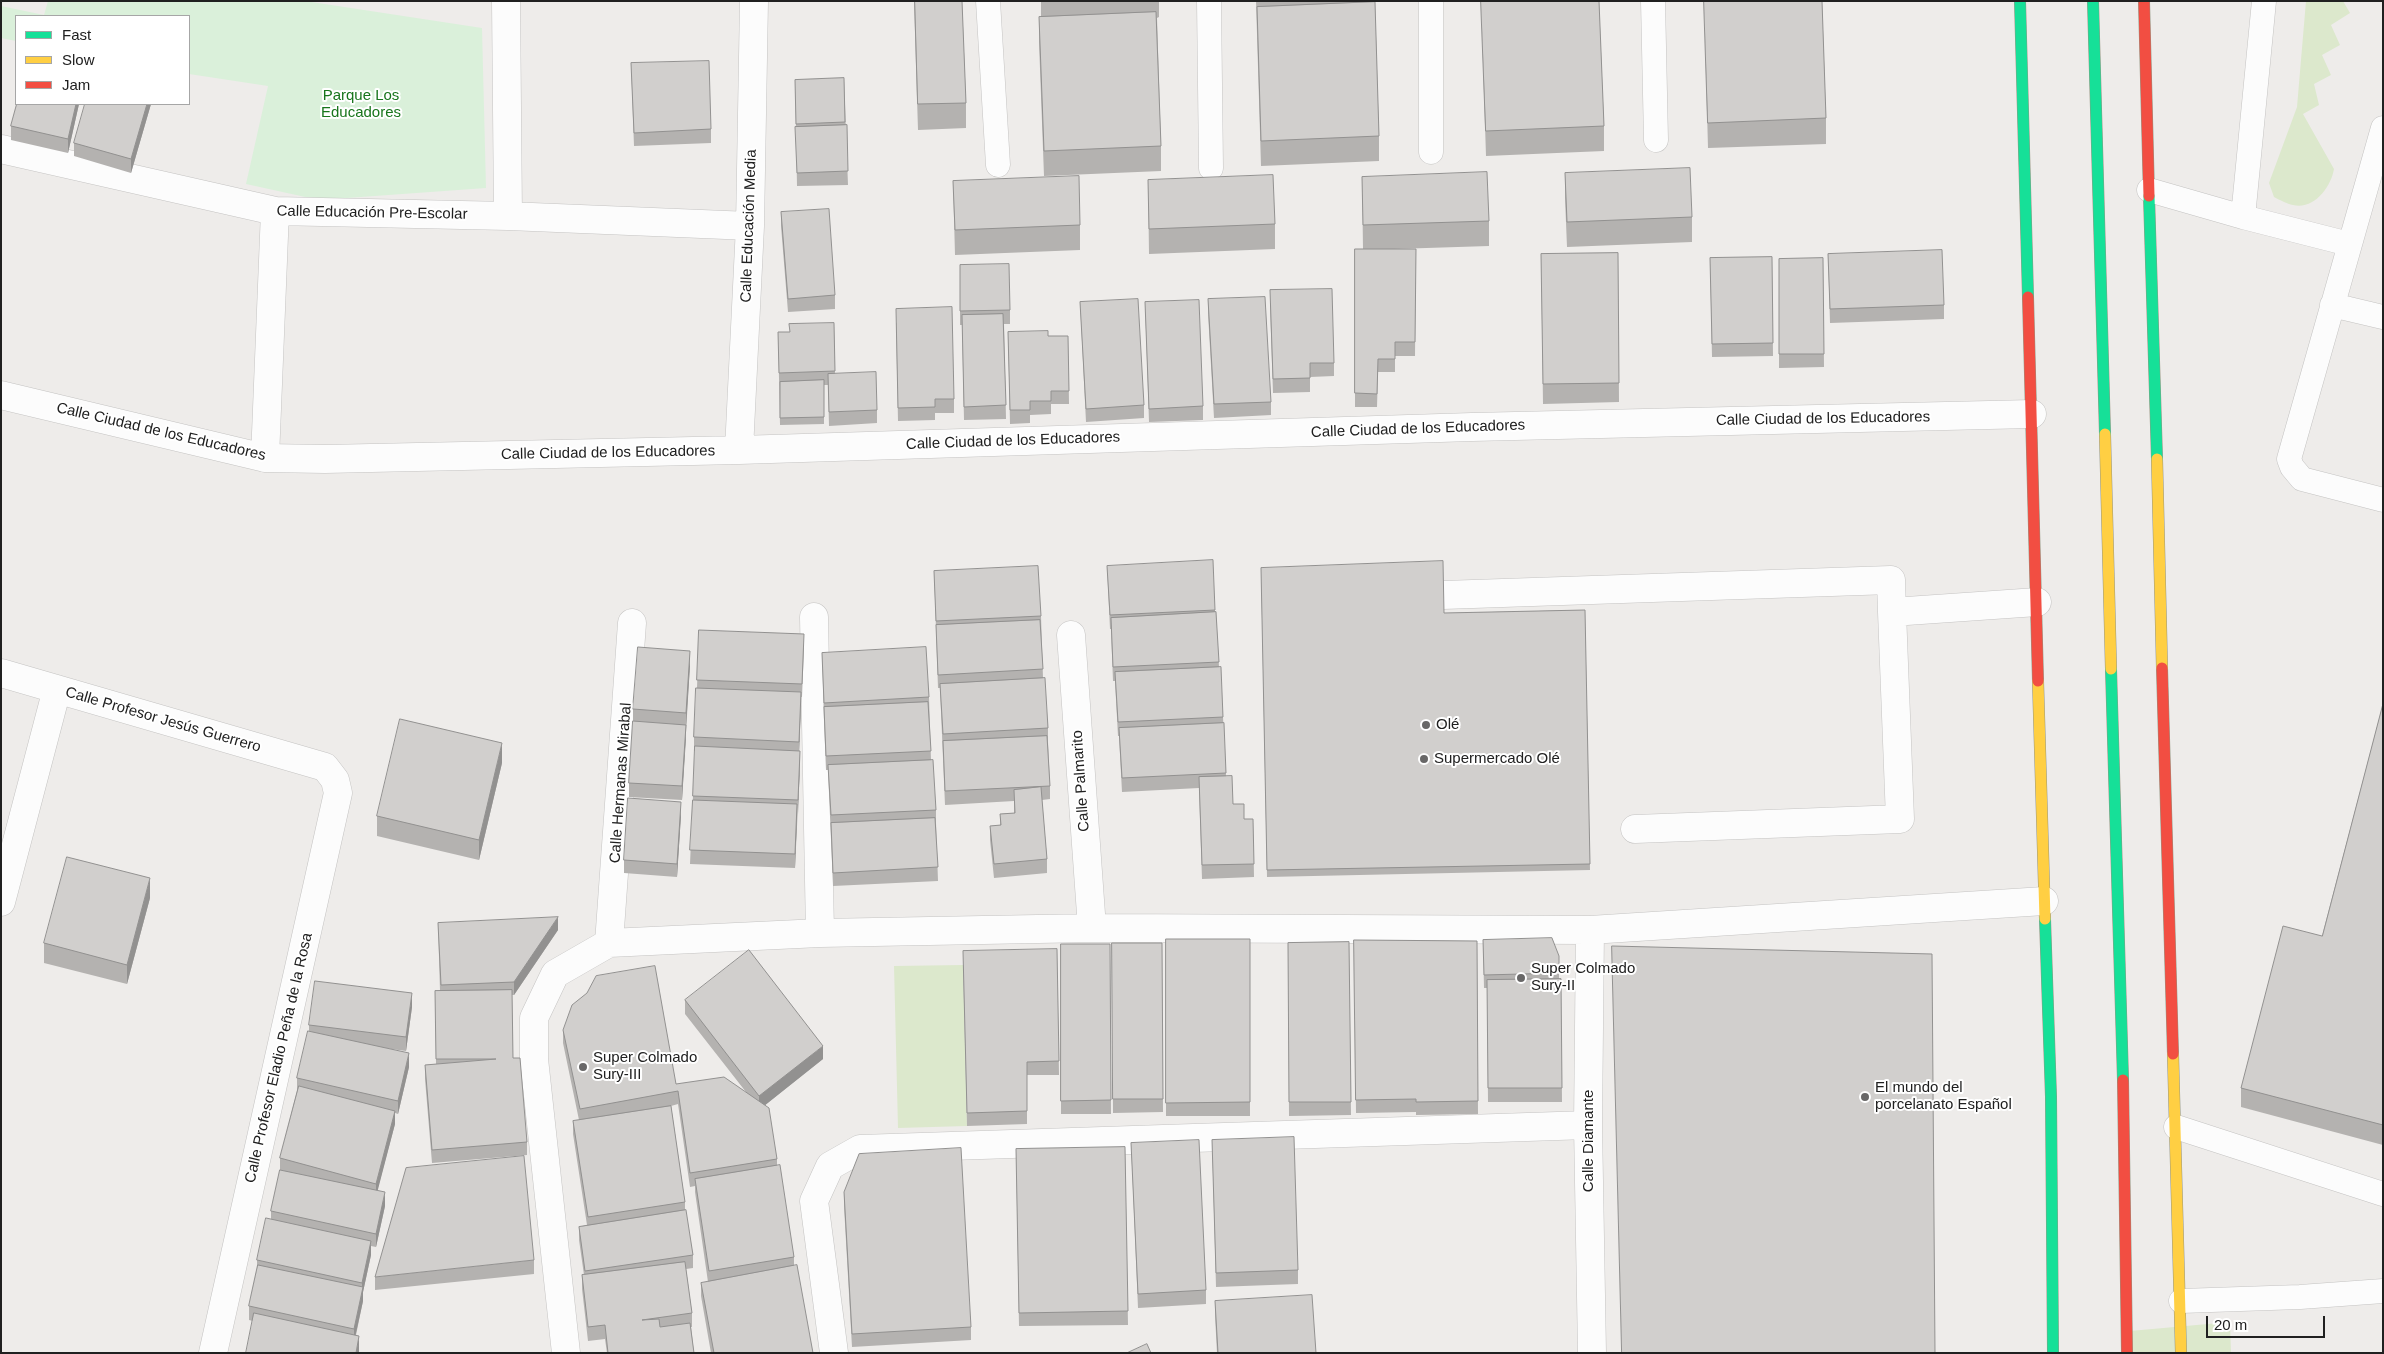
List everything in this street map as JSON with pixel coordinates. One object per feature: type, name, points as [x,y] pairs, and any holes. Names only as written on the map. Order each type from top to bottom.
[{"type":"main road","points":[[2020,1],[2044,901],[2052,1098],[2053,1353]]},
{"type":"main road","points":[[2093,1],[2124,1094],[2127,1353]]},
{"type":"main road","points":[[2144,1],[2182,1353]]},
{"type":"street","points":[[506,1],[508,216]]},
{"type":"street","name":"Calle Educación Media","points":[[739,450],[750,226],[754,1]]},
{"type":"street","name":"Calle Educación Pre-Escolar","points":[[1,149],[274,211],[508,216],[750,226]]},
{"type":"street","points":[[265,458],[274,211]]},
{"type":"street","name":"Calle Ciudad de los Educadores","points":[[1,395],[265,458],[334,459],[739,450],[1472,427],[2032,414]]},
{"type":"street","points":[[1444,596],[1891,580],[1900,819],[1635,829]]},
{"type":"street","points":[[1892,612],[2036,602]]},
{"type":"street","points":[[814,617],[820,933]]},
{"type":"street","name":"Calle Hermanas Mirabal","points":[[610,943],[632,623]]},
{"type":"street","name":"Calle Palmarito","points":[[1071,635],[1092,928]]},
{"type":"street","name":"Calle Profesor Jesús Guerrero","points":[[1,673],[325,767]]},
{"type":"street","points":[[1,902],[57,689]]},
{"type":"street","name":"Calle Profesor Eladio Peña de la Rosa","points":[[213,1353],[338,793],[335,780],[325,767]]},
{"type":"street","points":[[566,1353],[534,1059],[534,1018],[555,974],[610,943],[820,933],[1092,928],[1590,930],[2044,901]]},
{"type":"street","name":"Calle Diamante","points":[[1590,930],[1588,1125],[1592,1353]]},
{"type":"street","points":[[834,1353],[814,1201],[830,1166],[860,1149],[1588,1125]]},
{"type":"lane","points":[[988,1],[998,165]]},
{"type":"lane","points":[[1209,1],[1211,168]]},
{"type":"lane","points":[[1431,1],[1431,152]]},
{"type":"lane","points":[[1653,1],[1656,140]]},
{"type":"lane","points":[[2243,217],[2264,1]]},
{"type":"lane","points":[[2383,128],[2289,459],[2296,474],[2302,479],[2383,500]]},
{"type":"lane","points":[[2150,190],[2243,217],[2349,244]]},
{"type":"lane","points":[[2332,305],[2383,317]]},
{"type":"lane","points":[[2176,1127],[2383,1194]]},
{"type":"lane","points":[[2181,1301],[2300,1297],[2383,1291]]},
{"type":"green space","name":"Parque Los Educadores","points":[[48,1],[305,1],[482,28],[486,188],[319,200],[246,184],[268,86],[190,74],[190,15],[44,15]]},
{"type":"green space","points":[[2306,1],[2343,1],[2350,13],[2331,25],[2340,45],[2322,55],[2331,75],[2314,84],[2319,105],[2303,114],[2334,169],[2329,183],[2320,196],[2314,201],[2301,206],[2288,204],[2274,197],[2269,183],[2297,107]]},
{"type":"green space","name":"Parque Los Educadores","points":[[1,6],[44,15],[15,15],[15,41],[1,38]]},
{"type":"green space","points":[[963,965],[967,1126],[898,1128],[894,966]]},
{"type":"green space","points":[[2230,1322],[2231,1353],[2130,1353],[2130,1331]]},
{"type":"building","points":[[915,1],[962,1],[966,103],[918,104]]},
{"type":"building","points":[[1481,1],[1599,1],[1604,126],[1486,131]]},
{"type":"building","points":[[1704,1],[1822,1],[1826,118],[1708,123]]},
{"type":"building","points":[[1375,2],[1379,136],[1261,141],[1257,7]]},
{"type":"building","points":[[1156,12],[1161,146],[1044,151],[1039,17]]},
{"type":"building","points":[[709,61],[711,129],[634,133],[631,63]]},
{"type":"building","points":[[844,78],[845,122],[796,124],[795,80]]},
{"type":"building","points":[[17,105],[76,105],[68,139],[11,126]]},
{"type":"building","points":[[85,105],[147,105],[131,159],[74,143]]},
{"type":"building","points":[[847,125],[848,171],[797,173],[795,127]]},
{"type":"building","points":[[1690,168],[1692,217],[1567,222],[1565,173]]},
{"type":"building","points":[[1487,172],[1489,221],[1363,225],[1362,177]]},
{"type":"building","points":[[1273,175],[1275,224],[1149,229],[1148,180]]},
{"type":"building","points":[[1079,176],[1080,225],[955,230],[953,181]]},
{"type":"building","points":[[829,209],[835,295],[788,299],[781,212]]},
{"type":"building","points":[[1355,249],[1416,249],[1415,342],[1395,342],[1395,359],[1378,359],[1377,394],[1355,393]]},
{"type":"building","points":[[1942,250],[1944,305],[1830,309],[1828,254]]},
{"type":"building","points":[[1618,253],[1619,383],[1543,384],[1541,254]]},
{"type":"building","points":[[1772,257],[1773,343],[1712,344],[1710,258]]},
{"type":"building","points":[[1823,258],[1824,354],[1779,354],[1779,259]]},
{"type":"building","points":[[1009,264],[1010,310],[960,311],[960,265]]},
{"type":"building","points":[[1332,289],[1334,363],[1310,363],[1310,378],[1273,379],[1270,290]]},
{"type":"building","points":[[1265,297],[1271,402],[1214,404],[1208,299]]},
{"type":"building","points":[[1138,299],[1144,405],[1086,409],[1080,302]]},
{"type":"building","points":[[1199,300],[1203,406],[1149,409],[1145,302]]},
{"type":"building","points":[[952,307],[954,399],[935,399],[935,407],[898,408],[896,309]]},
{"type":"building","points":[[1003,314],[1006,405],[964,407],[962,315]]},
{"type":"building","points":[[834,323],[835,371],[779,373],[778,332],[790,332],[789,324]]},
{"type":"building","points":[[1048,331],[1048,336],[1068,336],[1069,391],[1051,391],[1051,401],[1030,401],[1030,410],[1010,410],[1008,332]]},
{"type":"building","points":[[876,372],[877,410],[829,412],[828,374]]},
{"type":"building","points":[[824,380],[824,417],[780,418],[780,382]]},
{"type":"building","points":[[1213,560],[1215,610],[1110,615],[1107,566]]},
{"type":"building","name":"Olé","points":[[1443,561],[1444,613],[1585,610],[1590,864],[1267,870],[1261,568]]},
{"type":"building","points":[[1038,566],[1041,616],[936,621],[934,571]]},
{"type":"building","points":[[1216,612],[1219,662],[1113,667],[1111,618]]},
{"type":"building","points":[[1040,620],[1043,669],[938,675],[936,625]]},
{"type":"building","points":[[699,630],[804,634],[802,684],[697,680]]},
{"type":"building","points":[[638,647],[690,651],[686,713],[633,709]]},
{"type":"building","points":[[926,647],[929,697],[824,703],[822,653]]},
{"type":"building","points":[[1221,667],[1223,717],[1118,722],[1115,672]]},
{"type":"building","points":[[1045,678],[1048,728],[943,734],[940,684]]},
{"type":"building","points":[[696,688],[801,692],[799,742],[694,737]]},
{"type":"building","points":[[928,702],[931,751],[826,756],[824,707]]},
{"type":"building","points":[[2383,704],[2383,1125],[2241,1088],[2283,926],[2322,936]]},
{"type":"building","points":[[400,719],[502,743],[479,840],[377,816]]},
{"type":"building","points":[[633,721],[686,725],[682,786],[629,783]]},
{"type":"building","points":[[1224,723],[1226,773],[1122,778],[1119,728]]},
{"type":"building","points":[[1047,736],[1050,786],[945,791],[943,741]]},
{"type":"building","points":[[695,746],[800,751],[798,800],[693,796]]},
{"type":"building","points":[[933,760],[936,810],[831,815],[828,765]]},
{"type":"building","points":[[1232,776],[1233,804],[1244,804],[1244,819],[1253,819],[1254,864],[1202,865],[1199,777]]},
{"type":"building","points":[[1041,787],[1047,859],[994,864],[990,826],[1001,825],[1000,814],[1015,813],[1014,790]]},
{"type":"building","points":[[628,798],[681,802],[677,864],[624,860]]},
{"type":"building","points":[[693,800],[797,804],[795,854],[690,850]]},
{"type":"building","points":[[935,818],[938,867],[833,873],[831,823]]},
{"type":"building","points":[[67,857],[150,878],[127,965],[44,943]]},
{"type":"building","points":[[558,917],[514,982],[441,985],[438,923]]},
{"type":"building","name":"Super Colmado Sury-II","points":[[1552,938],[1559,956],[1559,973],[1484,975],[1483,940]]},
{"type":"building","points":[[1166,939],[1250,939],[1250,1102],[1166,1103]]},
{"type":"building","points":[[1354,940],[1477,941],[1478,1101],[1416,1102],[1416,1099],[1356,1100]]},
{"type":"building","points":[[1349,942],[1351,1102],[1289,1102],[1288,943]]},
{"type":"building","points":[[1112,943],[1162,943],[1163,1099],[1113,1099]]},
{"type":"building","points":[[1061,944],[1110,944],[1111,1100],[1061,1101]]},
{"type":"building","points":[[1612,946],[1932,954],[1935,1353],[1622,1353]]},
{"type":"building","points":[[1057,949],[1059,1061],[1027,1062],[1027,1111],[967,1113],[963,951]]},
{"type":"building","points":[[749,950],[823,1046],[759,1096],[685,1000]]},
{"type":"building","points":[[655,966],[676,1084],[724,1077],[769,1108],[777,1159],[690,1173],[678,1091],[580,1109],[563,1030],[572,1005],[587,993],[596,976]]},
{"type":"building","points":[[1561,979],[1562,1088],[1488,1088],[1487,980]]},
{"type":"building","points":[[315,981],[412,993],[406,1037],[309,1025]]},
{"type":"building","points":[[512,990],[513,1058],[520,1058],[527,1142],[432,1150],[425,1065],[496,1059],[436,1059],[435,991]]},
{"type":"building","points":[[308,1031],[409,1053],[398,1101],[297,1078]]},
{"type":"building","points":[[299,1086],[395,1111],[376,1184],[280,1158]]},
{"type":"building","points":[[671,1106],[685,1202],[588,1217],[573,1121]]},
{"type":"building","points":[[1294,1137],[1298,1270],[1216,1273],[1212,1140]]},
{"type":"building","points":[[1199,1140],[1206,1290],[1138,1294],[1131,1143]]},
{"type":"building","points":[[1125,1147],[1128,1311],[1019,1313],[1016,1149]]},
{"type":"building","points":[[961,1148],[971,1327],[852,1334],[844,1192],[859,1154]]},
{"type":"building","points":[[524,1156],[534,1260],[375,1277],[406,1168]]},
{"type":"building","points":[[780,1165],[794,1257],[709,1271],[695,1179]]},
{"type":"building","points":[[280,1170],[385,1192],[376,1234],[271,1211]]},
{"type":"building","points":[[686,1210],[693,1255],[585,1271],[579,1227]]},
{"type":"building","points":[[266,1218],[371,1241],[362,1283],[257,1260]]},
{"type":"building","points":[[685,1262],[692,1313],[642,1320],[659,1319],[660,1327],[690,1323],[694,1353],[608,1353],[605,1325],[588,1327],[582,1275]]},
{"type":"building","points":[[258,1265],[363,1287],[354,1329],[249,1306]]},
{"type":"building","points":[[797,1265],[813,1353],[714,1353],[701,1283]]},
{"type":"building","points":[[1312,1295],[1316,1353],[1218,1353],[1215,1301]]},
{"type":"building","points":[[254,1313],[359,1336],[356,1353],[246,1353]]},
{"type":"building","points":[[1147,1344],[1151,1353],[1127,1353]]},
{"type":"traffic: fast","points":[[2020,1],[2028,297]]},
{"type":"traffic: fast","points":[[2093,1],[2105,434]]},
{"type":"traffic: fast","points":[[2149,196],[2157,459]]},
{"type":"traffic: fast","points":[[2111,669],[2123,1080]]},
{"type":"traffic: fast","points":[[2045,919],[2051,1097],[2053,1353]]},
{"type":"traffic: slow","points":[[2105,434],[2111,669]]},
{"type":"traffic: slow","points":[[2157,459],[2162,668]]},
{"type":"traffic: slow","points":[[2038,681],[2045,919]]},
{"type":"traffic: slow","points":[[2173,1054],[2181,1353]]},
{"type":"traffic: jam","points":[[2144,1],[2149,196]]},
{"type":"traffic: jam","points":[[2028,297],[2038,681]]},
{"type":"traffic: jam","points":[[2162,668],[2173,1054]]},
{"type":"traffic: jam","points":[[2123,1080],[2127,1353]]},
{"type":"place","name":"Olé","points":[[1426,725]]},
{"type":"place","name":"Supermercado Olé","points":[[1424,759]]},
{"type":"place","name":"Super Colmado Sury-II","points":[[1521,978]]},
{"type":"place","name":"Super Colmado Sury-III","points":[[583,1067]]},
{"type":"place","name":"El mundo del porcelanato Español","points":[[1865,1097]]}]
